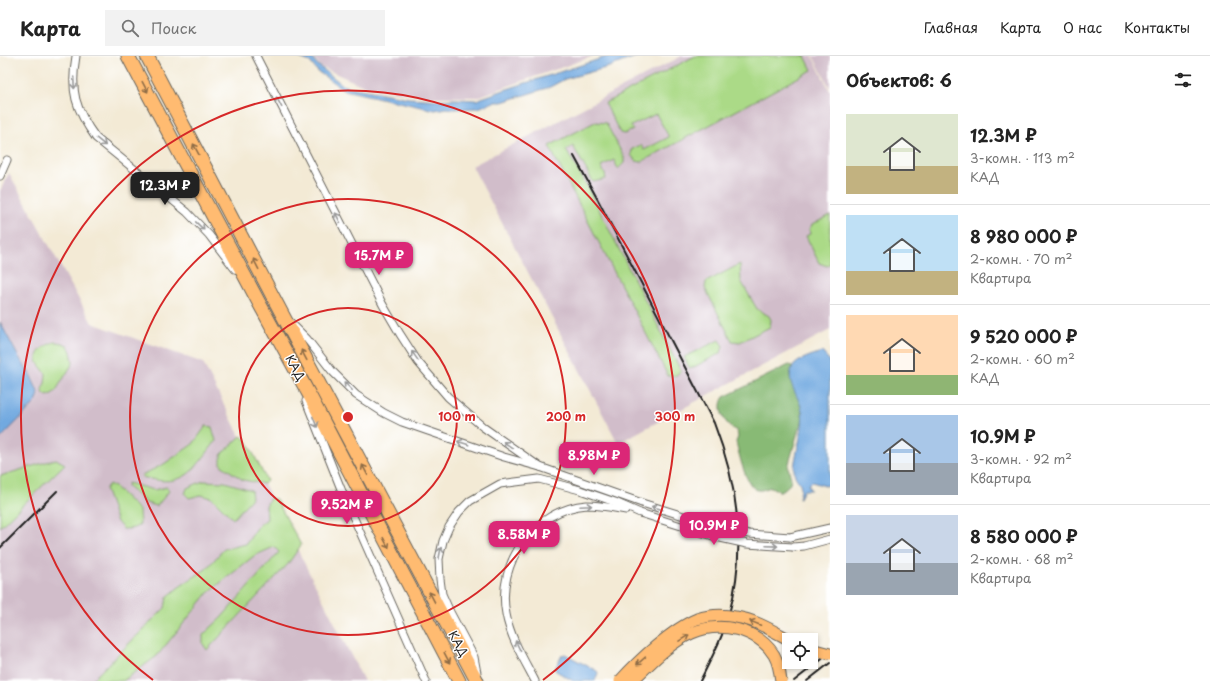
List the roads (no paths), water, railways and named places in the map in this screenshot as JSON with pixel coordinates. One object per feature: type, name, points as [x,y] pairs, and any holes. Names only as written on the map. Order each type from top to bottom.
[{"type":"highway","name":"КАД","points":[[128,56],[311,398],[459,681]]},
{"type":"highway","name":"КАД","points":[[147,56],[478,681]]},
{"type":"main road","points":[[620,681],[638,663],[675,632],[697,619],[721,615],[738,617],[756,622],[782,636]]},
{"type":"main road","points":[[632,681],[683,638],[693,632],[719,627],[748,633],[766,645],[774,655],[781,681]]},
{"type":"main road","points":[[818,651],[830,654]]},
{"type":"street","points":[[76,56],[73,74],[76,99],[88,126],[96,138],[163,192],[209,235],[258,301]]},
{"type":"street","points":[[256,56],[383,305],[415,356],[448,397],[483,427],[540,467]]},
{"type":"street","points":[[0,176],[7,160]]},
{"type":"street","points":[[282,313],[307,338],[332,371],[356,395],[384,413],[402,422],[504,457],[540,467],[642,503],[719,527],[749,534],[790,537],[830,528]]},
{"type":"street","points":[[290,360],[341,489],[426,681]]},
{"type":"street","points":[[478,681],[474,657],[442,594],[439,559],[443,541],[449,527],[459,512],[470,502],[500,484],[539,479],[580,490],[615,502],[640,513],[716,537],[747,544],[793,547],[830,539]]},
{"type":"street","points":[[535,681],[515,639],[506,614],[504,599],[508,567],[516,551],[526,537],[539,524],[555,514],[573,508],[587,505],[640,513]]},
{"type":"water","points":[[295,56],[310,56],[319,66],[344,86],[409,98],[476,100],[609,56],[638,56],[609,67],[565,79],[550,87],[502,102],[494,102],[478,108],[446,108],[435,110],[344,90],[317,71],[310,62]]},
{"type":"water","points":[[0,322],[31,376],[39,394],[36,402],[0,439]]},
{"type":"water","points":[[822,352],[830,361],[830,484],[825,486],[812,482],[808,485],[811,490],[804,490],[799,498],[801,487],[794,474],[794,469],[803,418],[801,406],[790,379],[790,373],[794,365],[798,362]]},
{"type":"water","points":[[565,654],[597,671],[598,673],[595,681],[573,681],[556,671],[555,669],[562,655]]},
{"type":"railway","points":[[574,156],[714,423],[729,470],[737,517],[738,565],[735,590],[723,631],[700,681]]},
{"type":"railway","points":[[0,548],[57,491]]},
{"type":"railway","points":[[794,681],[830,653]]},
{"type":"railway","points":[[807,681],[830,663]]}]
